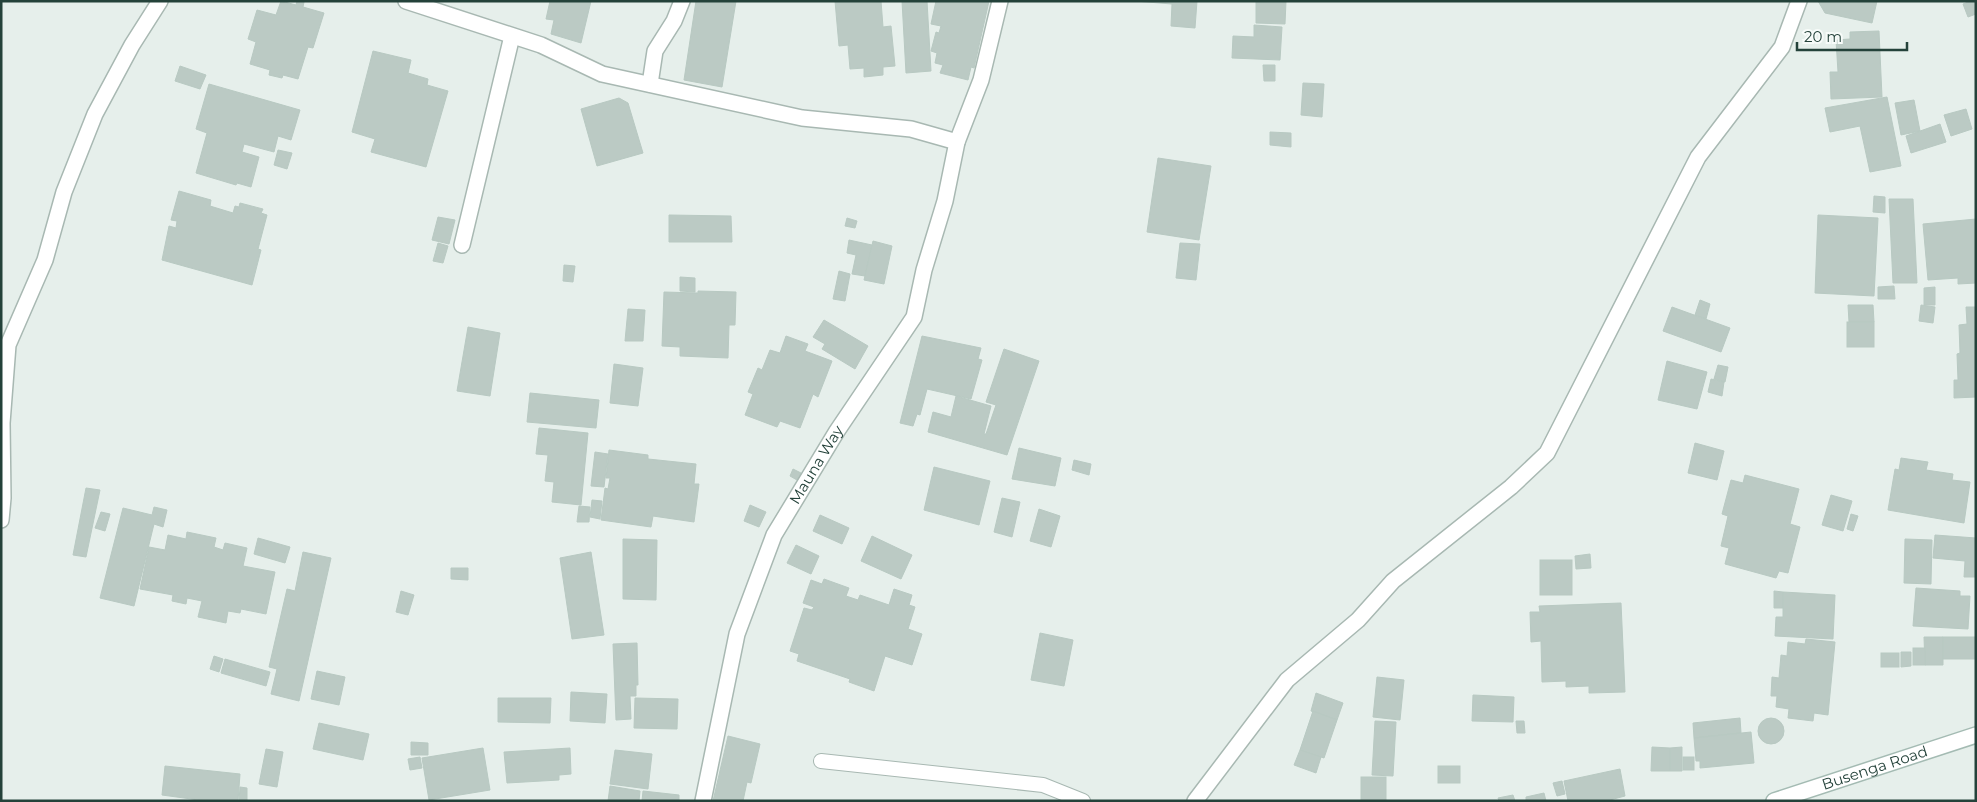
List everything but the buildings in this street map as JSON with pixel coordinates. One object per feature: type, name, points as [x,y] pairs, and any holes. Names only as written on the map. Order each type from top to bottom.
[{"type":"street","points":[[1,520],[4,498],[2,422],[8,345],[45,260],[64,192],[95,114],[132,45],[160,1]]},
{"type":"street","points":[[406,1],[540,45],[602,74],[802,118],[911,129],[957,142]]},
{"type":"street","points":[[650,84],[656,51],[674,21],[682,1]]},
{"type":"street","name":"Mauna Way","points":[[703,801],[736,634],[770,544],[821,456],[914,318],[924,270],[945,202],[957,142],[981,80],[1000,1]]},
{"type":"street","points":[[1195,801],[1286,680],[1358,620],[1394,581],[1512,487],[1547,453],[1698,157],[1782,47],[1799,1]]},
{"type":"street","points":[[462,245],[512,36]]},
{"type":"street","name":"Busenga Road","points":[[1774,801],[1976,735]]},
{"type":"lane","points":[[821,761],[1042,785],[1083,801]]}]
